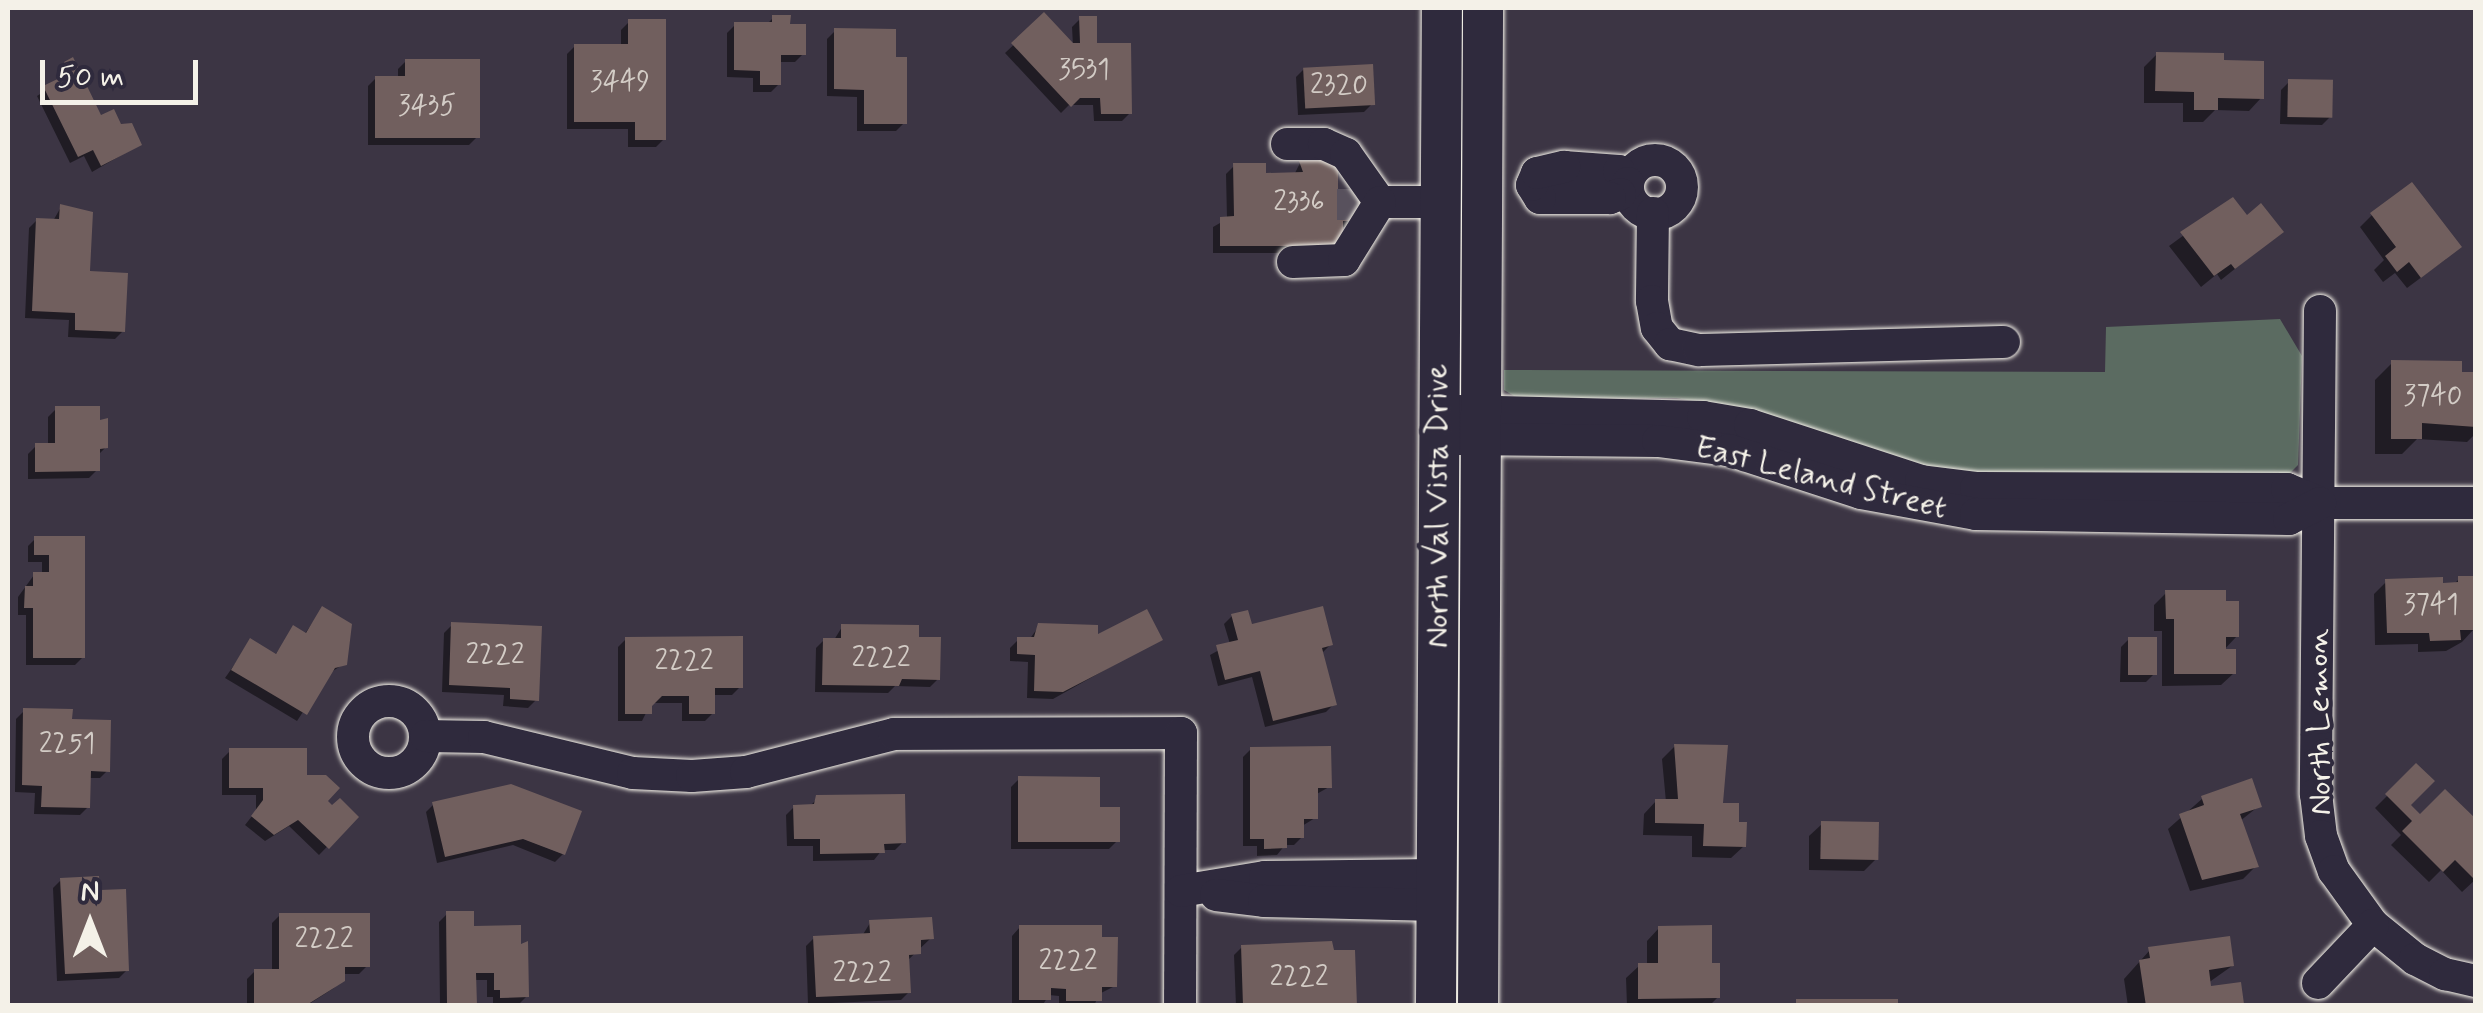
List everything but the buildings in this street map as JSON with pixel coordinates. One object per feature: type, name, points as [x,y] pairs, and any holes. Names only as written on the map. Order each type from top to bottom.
[{"type":"main road","name":"North Val Vista Drive","points":[[1436,1006],[1442,8]]},
{"type":"main road","name":"North Val Vista Drive","points":[[1478,1006],[1484,8]]},
{"type":"street","points":[[1287,144],[1324,144],[1346,154],[1361,205],[1344,260],[1293,262]]},
{"type":"street","points":[[1482,185],[1532,185],[1540,198],[1610,198],[1620,194],[1634,170],[1649,160],[1674,168],[1682,183],[1679,200],[1666,211],[1653,213],[1634,204],[1628,183]]},
{"type":"street","points":[[1361,205],[1440,202]]},
{"type":"street","points":[[1653,213],[1652,301],[1657,328],[1670,344],[1699,350],[2004,342]]},
{"type":"street","name":"North Lemon","points":[[2320,311],[2316,794],[2321,836],[2334,871],[2373,925],[2415,959],[2445,974],[2476,982]]},
{"type":"street","name":"East Leland Street","points":[[1438,425],[1481,425],[1729,450],[1861,493],[1976,514],[2290,519],[2320,503],[2476,503]]},
{"type":"street","points":[[426,736],[484,737],[633,773],[692,776],[746,772],[894,734],[1182,733],[1180,1006]]},
{"type":"street","points":[[1182,890],[1265,876],[1352,889],[1437,890]]},
{"type":"street","points":[[2318,983],[2373,925]]},
{"type":"green space","points":[[2280,319],[2302,356],[2298,465],[2288,475],[1990,476],[1929,469],[1731,408],[1676,398],[1519,399],[1504,390],[1504,370],[2105,372],[2106,327]]},
{"type":"tunnel","points":[[1353,189],[1353,220]]}]
